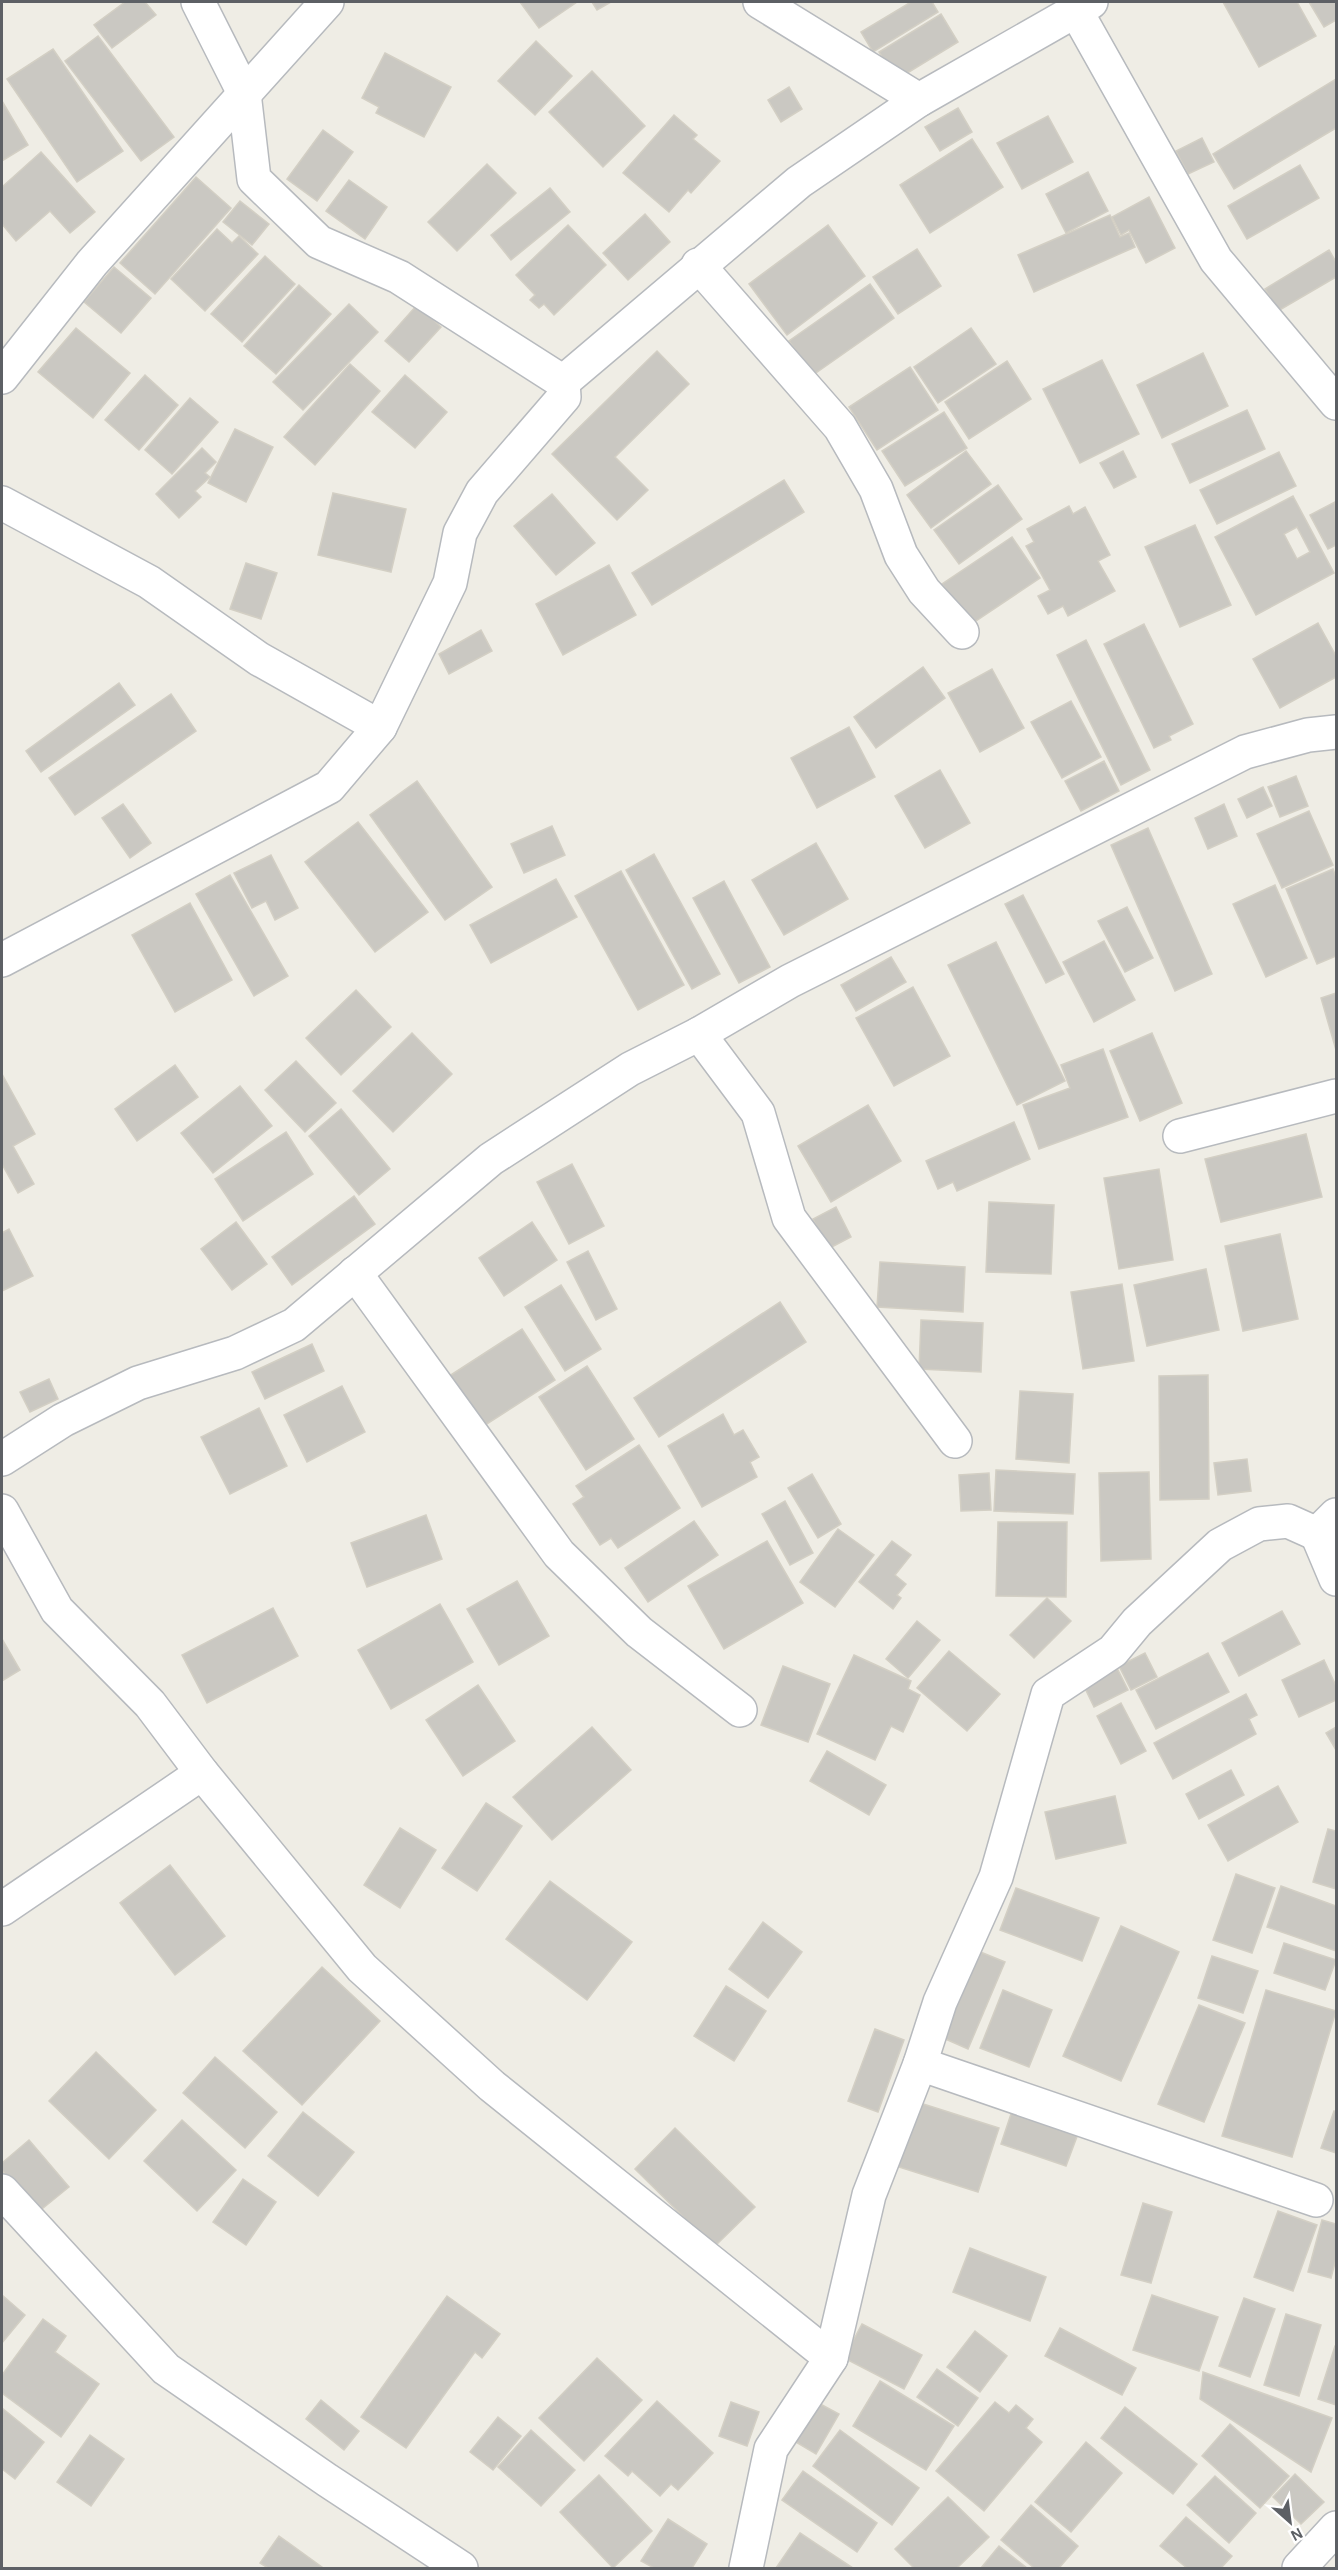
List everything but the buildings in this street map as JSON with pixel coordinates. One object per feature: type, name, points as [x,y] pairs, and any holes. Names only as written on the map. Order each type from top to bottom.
[{"type":"street","points":[[198,2],[244,93],[254,179],[319,242],[399,278],[563,382]]},
{"type":"street","points":[[2,377],[92,263],[327,2]]},
{"type":"street","points":[[760,2],[919,100]]},
{"type":"street","points":[[563,382],[698,265],[799,182],[919,100],[1083,6],[1216,260],[1336,403]]},
{"type":"street","points":[[698,265],[840,427],[876,489],[901,555],[924,591],[962,633]]},
{"type":"street","points":[[2,960],[329,787],[380,727],[450,583],[460,533],[482,492],[564,397],[563,382]]},
{"type":"street","points":[[2,503],[148,582],[260,659],[380,727]]},
{"type":"street","points":[[2,1459],[63,1420],[138,1383],[235,1353],[294,1325],[491,1159],[630,1070],[699,1034],[790,981],[1245,752],[1308,735],[1336,732]]},
{"type":"street","points":[[699,1034],[758,1113],[789,1218],[955,1441]]},
{"type":"street","points":[[1180,1136],[1336,1096]]},
{"type":"street","points":[[355,1273],[559,1554],[639,1632],[740,1710]]},
{"type":"street","points":[[2,1511],[57,1610],[150,1704],[202,1773],[362,1968],[492,2086],[831,2358]]},
{"type":"street","points":[[746,2568],[771,2449],[831,2358],[869,2195],[920,2064],[940,2002],[996,1877],[1048,1694],[1113,1651],[1137,1622],[1220,1545],[1259,1524],[1288,1521],[1327,1525],[1336,1579]]},
{"type":"street","points":[[2,1909],[202,1773]]},
{"type":"street","points":[[920,2064],[1316,2200]]},
{"type":"street","points":[[3,2195],[166,2368],[327,2481],[461,2568]]},
{"type":"street","points":[[1299,2568],[1336,2528]]}]
